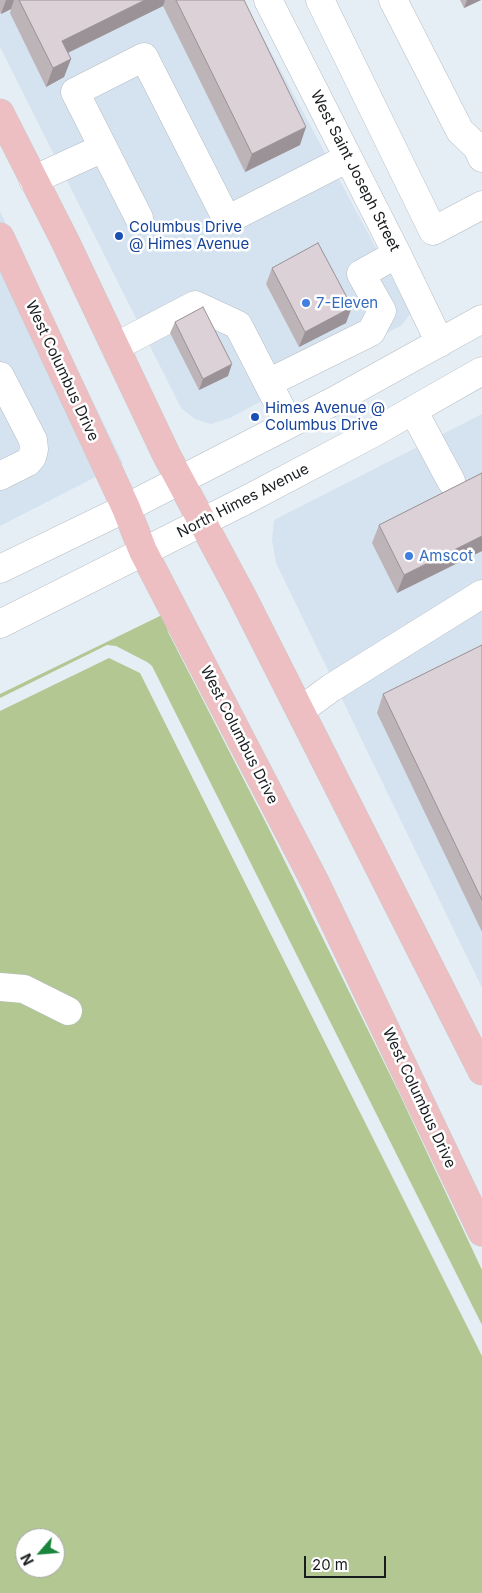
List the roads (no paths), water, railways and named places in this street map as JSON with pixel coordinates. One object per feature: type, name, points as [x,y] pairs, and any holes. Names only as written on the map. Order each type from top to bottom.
[{"type":"main road","points":[[0,113],[65,241],[180,480],[242,594],[482,1071]]},
{"type":"main road","name":"West Columbus Drive","points":[[0,237],[8,273],[126,508],[143,550],[316,884],[482,1232]]},
{"type":"street","name":"West Saint Joseph Street","points":[[268,0],[440,343]]},
{"type":"street","points":[[320,0],[431,225]]},
{"type":"street","points":[[393,0],[460,131],[477,147],[482,158]]},
{"type":"street","points":[[139,218],[75,92],[144,57],[227,220],[348,158]]},
{"type":"street","points":[[33,180],[103,148]]},
{"type":"street","points":[[268,383],[371,332],[382,311],[361,274],[394,248],[431,225],[482,205]]},
{"type":"street","points":[[116,347],[195,305],[238,325],[289,424]]},
{"type":"street","points":[[0,570],[289,424],[482,319]]},
{"type":"street","name":"North Himes Avenue","points":[[0,624],[115,567],[143,550],[248,499],[482,371]]},
{"type":"street","points":[[0,376],[33,440],[34,449],[32,457],[28,462],[0,476]]},
{"type":"street","points":[[413,410],[450,481]]},
{"type":"street","points":[[301,710],[331,688],[482,594]]},
{"type":"street","points":[[0,987],[24,989],[68,1011]]},
{"type":"place","name":"Columbus Drive @ Himes Avenue","points":[[119,236]]},
{"type":"place","name":"7-Eleven","points":[[306,303]]},
{"type":"place","name":"Himes Avenue @ Columbus Drive","points":[[255,417]]},
{"type":"place","name":"Amscot","points":[[409,556]]}]
